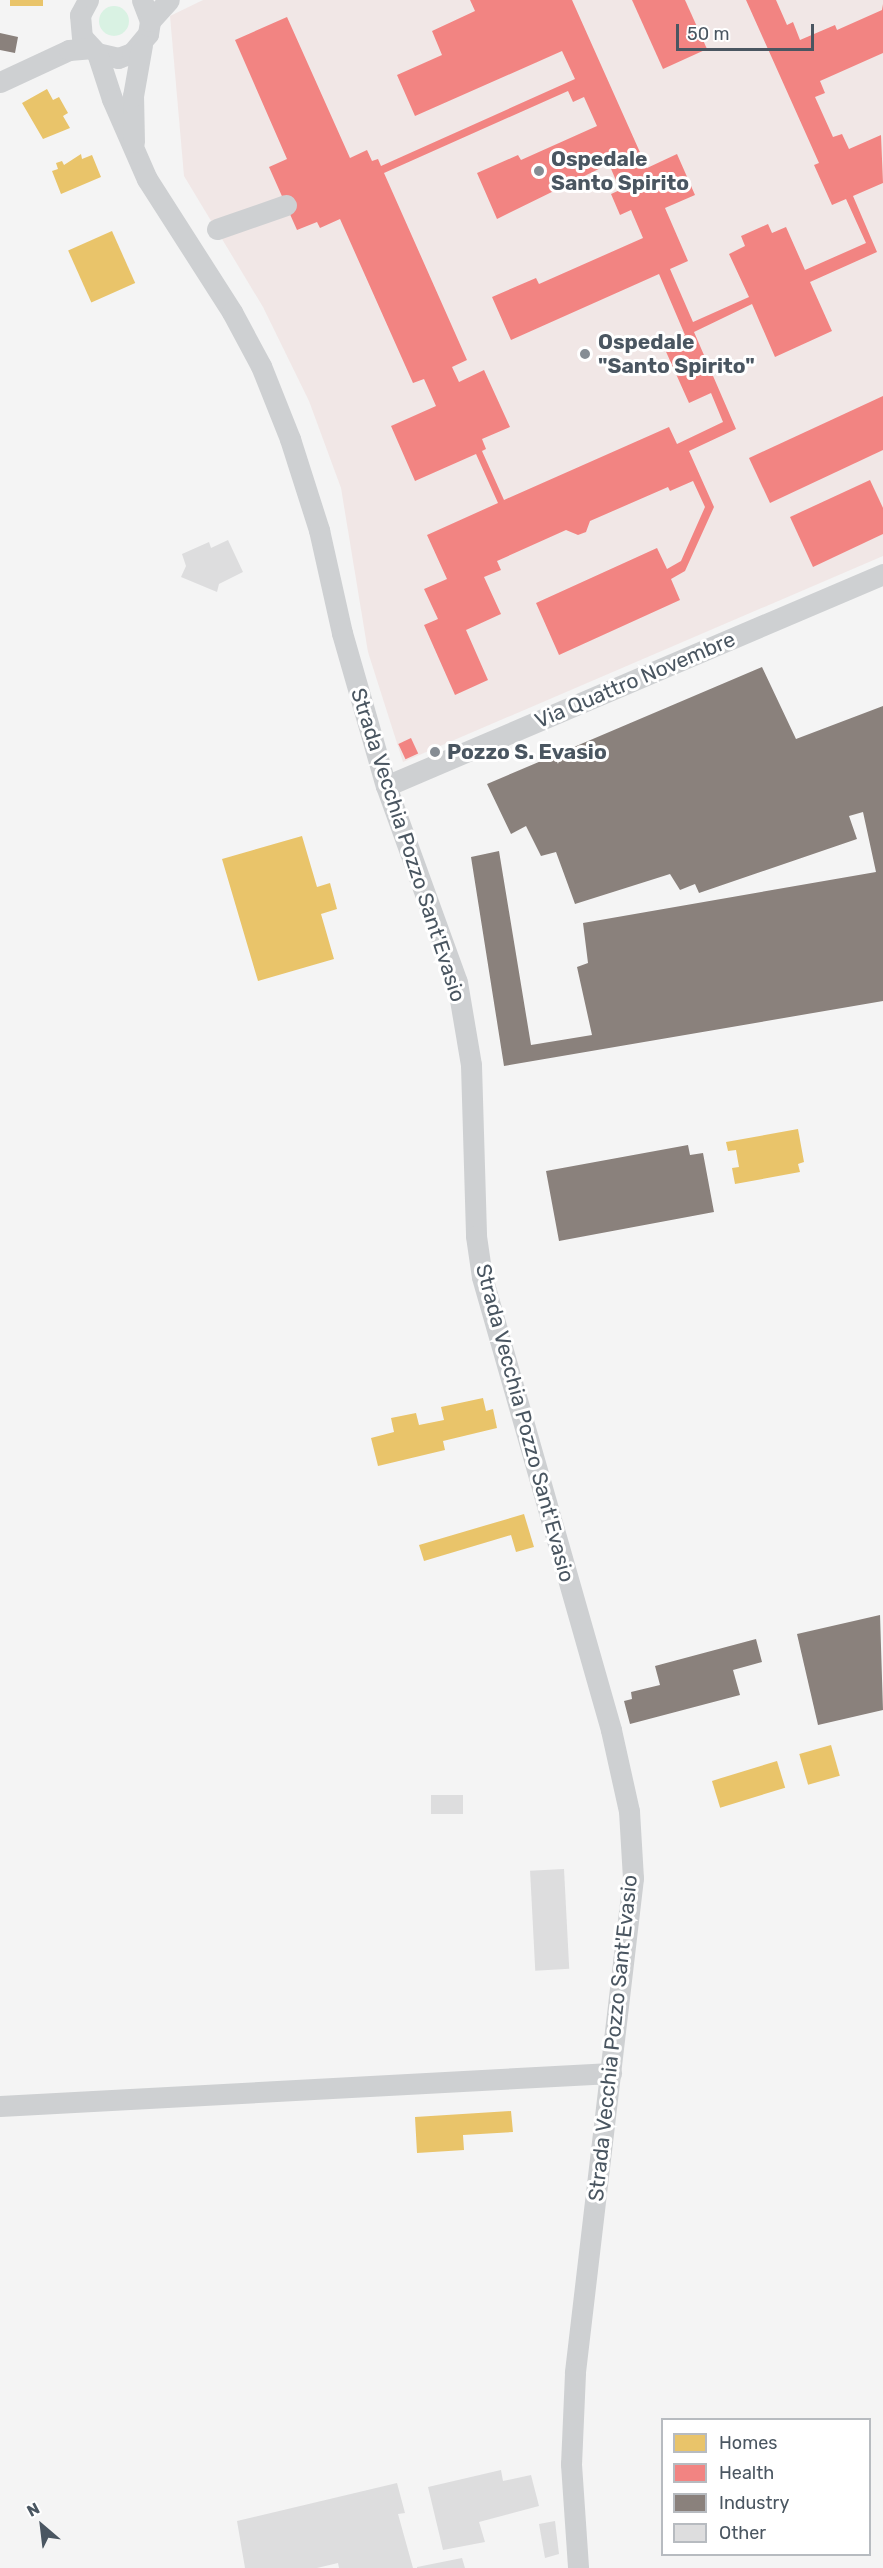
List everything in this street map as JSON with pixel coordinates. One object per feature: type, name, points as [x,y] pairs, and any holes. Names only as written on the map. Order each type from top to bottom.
[{"type":"street","points":[[142,0],[150,21],[169,0]]},
{"type":"street","points":[[0,82],[27,66],[61,39],[83,5]]},
{"type":"street","name":"Strada Vecchia Pozzo Sant'Evasio","points":[[83,5],[82,37],[93,51],[134,154],[162,205],[232,312],[261,366],[291,439],[317,521],[342,633],[386,786],[457,982],[471,1065],[476,1236],[482,1277],[611,1730],[629,1811],[633,1878],[575,2373],[571,2464],[578,2568]]},
{"type":"street","name":"Strada Vecchia Pozzo Sant'Evasio","points":[[134,154],[133,96],[142,45],[150,21]]},
{"type":"street","points":[[27,66],[69,50],[93,51],[118,58],[142,45]]},
{"type":"street","points":[[217,229],[286,205]]},
{"type":"street","name":"Via Quattro Novembre","points":[[386,786],[883,574]]},
{"type":"street","points":[[0,2106],[611,2073]]},
{"type":"shaded area","name":"Ospedale \"Santo Spirito\"","points":[[203,0],[883,0],[883,556],[403,762],[368,652],[341,488],[309,401],[263,307],[184,176],[170,16]]},
{"type":"green space","points":[[114,6],[125,10],[129,21],[125,32],[114,36],[103,32],[99,21],[103,10]]},
{"type":"building: Homes","points":[[10,0],[43,0],[43,6],[10,6]]},
{"type":"building: Homes","points":[[47,89],[53,100],[59,97],[68,113],[63,116],[70,128],[43,139],[22,103]]},
{"type":"building: Homes","points":[[81,154],[82,159],[92,155],[101,177],[61,194],[52,171],[58,169],[56,163],[62,161],[64,165]]},
{"type":"building: Homes","points":[[112,231],[135,283],[91,303],[68,251]]},
{"type":"building: Homes","points":[[302,836],[317,887],[330,883],[337,909],[321,914],[334,959],[258,981],[222,859]]},
{"type":"building: Homes","points":[[798,1129],[804,1162],[798,1164],[800,1172],[735,1184],[732,1168],[739,1167],[736,1150],[728,1151],[726,1142]]},
{"type":"building: Homes","points":[[483,1398],[486,1411],[493,1409],[497,1428],[443,1441],[445,1450],[378,1466],[371,1438],[394,1432],[391,1418],[416,1413],[419,1425],[444,1420],[441,1407]]},
{"type":"building: Homes","points":[[524,1514],[534,1547],[516,1552],[511,1535],[424,1561],[419,1545]]},
{"type":"building: Homes","points":[[831,1745],[840,1776],[808,1785],[799,1754]]},
{"type":"building: Homes","points":[[777,1761],[785,1788],[720,1808],[712,1781]]},
{"type":"building: Homes","points":[[511,2111],[513,2132],[463,2135],[464,2150],[417,2153],[415,2117]]},
{"type":"building: Health","points":[[470,0],[572,0],[647,168],[677,154],[695,195],[665,208],[688,261],[670,269],[693,322],[749,297],[729,254],[745,246],[741,236],[768,224],[772,233],[786,227],[805,270],[866,243],[846,199],[832,205],[814,165],[819,163],[746,0],[776,0],[787,25],[793,22],[800,40],[835,25],[837,30],[882,10],[883,4],[883,53],[820,81],[825,93],[815,97],[833,137],[842,134],[849,149],[881,135],[883,183],[853,196],[877,252],[810,282],[832,331],[775,357],[752,304],[694,332],[736,429],[689,451],[714,507],[685,571],[671,579],[680,600],[559,655],[536,603],[657,548],[667,569],[681,561],[705,507],[693,481],[670,491],[668,487],[590,521],[586,532],[578,535],[566,530],[497,561],[501,570],[484,577],[501,614],[466,630],[488,680],[455,695],[424,625],[438,619],[424,589],[447,579],[427,535],[498,503],[476,454],[415,481],[391,426],[436,406],[424,379],[413,383],[340,219],[320,228],[317,222],[297,230],[269,167],[287,159],[235,40],[287,17],[350,158],[367,150],[372,161],[378,159],[381,166],[575,79],[562,51],[415,116],[397,75],[442,55],[432,31],[475,11]],"holes":[[[568,91],[573,102],[584,97],[597,126],[521,160],[518,155],[477,173],[497,219],[609,164],[620,190],[611,194],[620,215],[631,210],[643,238],[539,284],[536,278],[492,297],[511,340],[659,274],[685,335],[663,345],[689,403],[711,393],[723,422],[677,444],[669,427],[504,500],[482,451],[486,449],[482,439],[510,427],[484,370],[459,382],[452,367],[467,360],[384,173]]]},
{"type":"building: Health","points":[[632,0],[685,0],[707,49],[663,69]]},
{"type":"building: Health","points":[[883,396],[883,450],[770,503],[749,458]]},
{"type":"building: Health","points":[[870,480],[883,508],[883,534],[813,567],[790,517]]},
{"type":"building: Health","points":[[411,738],[418,753],[405,759],[398,744]]},
{"type":"building: Industry","points":[[0,33],[18,37],[15,53],[0,50]]},
{"type":"building: Industry","points":[[762,667],[796,739],[883,706],[883,1001],[504,1066],[471,857],[499,851],[531,1045],[592,1035],[577,967],[588,963],[583,923],[876,872],[863,812],[849,816],[857,839],[699,893],[695,884],[680,890],[670,874],[575,904],[556,852],[541,856],[526,826],[511,834],[487,784]]},
{"type":"building: Industry","points":[[688,1145],[690,1155],[703,1153],[714,1212],[559,1241],[546,1171]]},
{"type":"building: Industry","points":[[880,1615],[883,1710],[818,1725],[797,1634]]},
{"type":"building: Industry","points":[[756,1639],[762,1662],[733,1670],[740,1695],[630,1724],[624,1701],[632,1699],[631,1692],[660,1685],[655,1666]]},
{"type":"building: Other","points":[[228,540],[243,572],[219,584],[217,592],[181,577],[186,566],[182,554],[209,542],[211,548]]},
{"type":"building: Other","points":[[431,1795],[463,1795],[463,1814],[431,1814]]},
{"type":"building: Other","points":[[564,1869],[569,1969],[535,1971],[530,1871]]},
{"type":"building: Other","points":[[501,2470],[503,2481],[531,2475],[539,2506],[479,2522],[485,2542],[443,2550],[428,2487]]},
{"type":"building: Other","points":[[397,2483],[405,2513],[398,2514],[413,2568],[339,2568],[338,2563],[317,2568],[245,2568],[237,2521]]},
{"type":"building: Other","points":[[555,2521],[559,2554],[545,2558],[539,2524]]},
{"type":"building: Other","points":[[462,2558],[465,2568],[417,2568],[417,2567]]},
{"type":"place","name":"Ospedale Santo Spirito","points":[[539,171]]},
{"type":"place","name":"Ospedale \"Santo Spirito\"","points":[[585,354]]},
{"type":"place","name":"Pozzo S. Evasio","points":[[435,752]]}]
